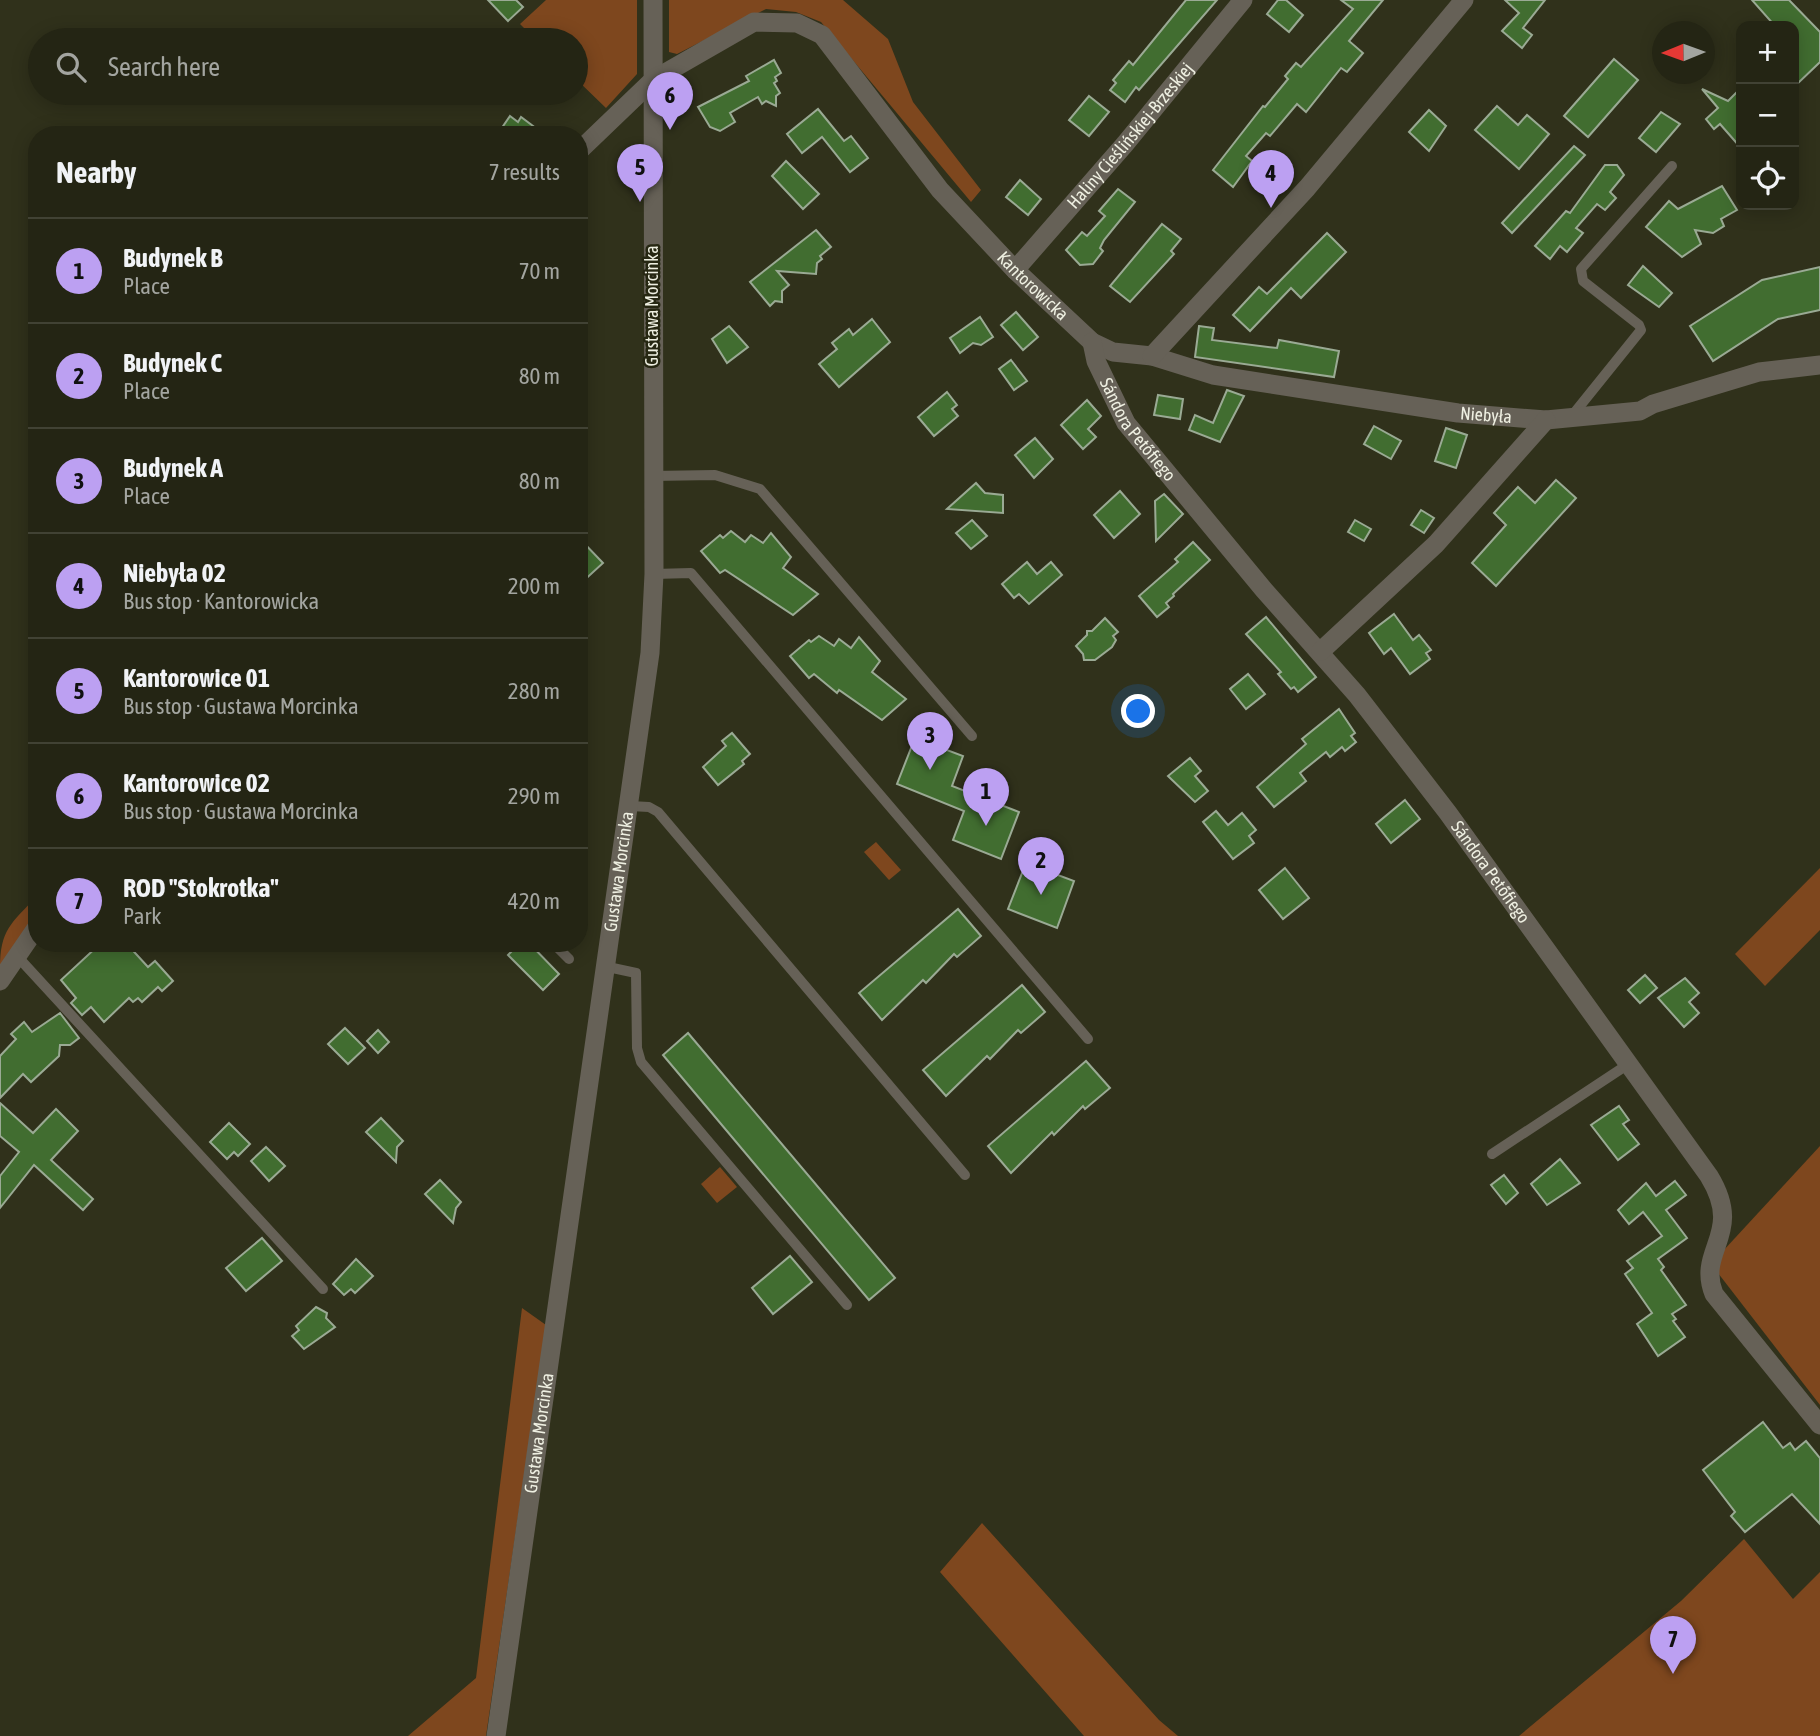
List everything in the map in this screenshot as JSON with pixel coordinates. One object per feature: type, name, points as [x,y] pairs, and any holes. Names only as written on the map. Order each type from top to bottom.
[{"type":"street","name":"Gustawa Morcinka","points":[[496,1736],[608,967],[650,653],[654,574],[653,0]]},
{"type":"street","name":"Haliny Cieślińskiej-Brzeskiej","points":[[1015,270],[1133,134],[1243,0]]},
{"type":"street","points":[[1152,356],[1307,188],[1464,0]]},
{"type":"street","name":"Kantorowicka","points":[[588,141],[653,80],[754,22],[797,23],[822,35],[940,190],[1015,270],[1092,342],[1113,352],[1152,356]]},
{"type":"street","name":"Sándora Petőfiego","points":[[1092,342],[1096,361],[1126,423],[1264,590],[1321,651],[1448,813],[1717,1189],[1725,1217],[1709,1269],[1714,1294],[1820,1424]]},
{"type":"street","name":"Niebyła","points":[[1152,356],[1213,376],[1458,413],[1546,420],[1569,420],[1640,411],[1653,404],[1759,372],[1820,366]]},
{"type":"street","points":[[1321,651],[1436,544],[1546,420]]},
{"type":"street","points":[[0,981],[28,940]]},
{"type":"lane","points":[[1569,420],[1641,330],[1639,325],[1583,281],[1581,269],[1672,166]]},
{"type":"lane","points":[[652,476],[715,475],[761,489],[972,736]]},
{"type":"lane","points":[[654,574],[691,573],[1088,1039]]},
{"type":"lane","points":[[630,806],[649,807],[658,812],[965,1175]]},
{"type":"lane","points":[[562,952],[569,959]]},
{"type":"lane","points":[[17,956],[323,1289]]},
{"type":"lane","points":[[608,967],[636,973],[636,1048],[641,1062],[847,1306]]},
{"type":"lane","points":[[1492,1154],[1627,1065]]},
{"type":"shaded area","points":[[546,0],[637,0],[637,74],[606,108],[588,91],[588,28],[524,28],[520,24]]},
{"type":"shaded area","points":[[669,0],[843,0],[888,39],[913,102],[981,190],[971,202],[821,22],[796,12],[766,9],[677,54],[669,52]]},
{"type":"shaded area","points":[[876,842],[901,870],[889,880],[864,852]]},
{"type":"shaded area","points":[[1820,868],[1820,930],[1765,986],[1735,954]]},
{"type":"shaded area","points":[[28,906],[28,927],[0,969],[5,936]]},
{"type":"shaded area","points":[[1820,1146],[1820,1405],[1711,1264]]},
{"type":"shaded area","points":[[720,1167],[737,1187],[717,1203],[701,1184]]},
{"type":"shaded area","points":[[522,1308],[546,1325],[486,1736],[408,1736],[476,1678]]},
{"type":"shaded area","points":[[982,1523],[1159,1720],[1178,1736],[1084,1736],[940,1572]]},
{"type":"shaded area","points":[[1744,1539],[1793,1599],[1820,1572],[1820,1736],[1519,1736],[1681,1601]]},
{"type":"building","points":[[488,0],[516,0],[523,7],[508,21]]},
{"type":"building","points":[[1186,0],[1217,0],[1139,90],[1136,87],[1125,102],[1110,90],[1116,83],[1113,80],[1129,61],[1133,65]]},
{"type":"building","points":[[1278,0],[1286,0],[1303,15],[1289,32],[1267,14]]},
{"type":"building","points":[[1341,0],[1383,0],[1349,41],[1363,53],[1347,72],[1341,68],[1306,112],[1297,104],[1270,136],[1266,133],[1246,156],[1252,161],[1233,187],[1213,170],[1263,106],[1265,107],[1288,79],[1285,76],[1296,63],[1301,67],[1353,9]]},
{"type":"building","points":[[1505,0],[1545,0],[1523,28],[1532,35],[1522,48],[1502,31],[1519,13]]},
{"type":"building","points":[[1752,0],[1789,0],[1820,32],[1820,62],[1799,82],[1799,21],[1771,21]]},
{"type":"building","points":[[1614,59],[1638,80],[1588,137],[1564,116]]},
{"type":"building","points":[[774,60],[781,73],[775,77],[777,81],[774,83],[780,93],[776,96],[776,106],[766,101],[762,104],[758,97],[730,113],[735,122],[720,131],[710,127],[698,107],[749,81],[746,76]]},
{"type":"building","points":[[1702,89],[1728,101],[1736,93],[1736,142],[1720,124],[1714,129],[1706,119],[1718,108]]},
{"type":"building","points":[[1089,96],[1109,112],[1089,136],[1069,120]]},
{"type":"building","points":[[1497,106],[1518,125],[1527,115],[1549,134],[1519,169],[1475,130]]},
{"type":"building","points":[[818,109],[844,141],[851,136],[868,158],[850,172],[822,137],[802,153],[787,134]]},
{"type":"building","points":[[1429,110],[1446,126],[1429,151],[1409,132]]},
{"type":"building","points":[[1661,112],[1680,124],[1656,152],[1639,138]]},
{"type":"building","points":[[510,116],[518,122],[521,117],[533,126],[503,126]]},
{"type":"building","points":[[1574,146],[1585,155],[1512,233],[1502,223]]},
{"type":"building","points":[[786,161],[819,194],[803,209],[772,176]]},
{"type":"building","points":[[1605,165],[1617,165],[1624,175],[1610,192],[1616,198],[1605,210],[1597,204],[1576,228],[1583,233],[1567,252],[1560,246],[1550,259],[1535,246],[1566,211],[1570,213]]},
{"type":"building","points":[[1020,180],[1041,199],[1028,215],[1006,197]]},
{"type":"building","points":[[1722,186],[1737,210],[1721,219],[1724,226],[1713,233],[1695,230],[1701,244],[1682,257],[1646,227],[1669,201],[1678,209]]},
{"type":"building","points":[[1118,189],[1135,202],[1104,240],[1100,248],[1103,251],[1093,264],[1080,265],[1066,250],[1082,232],[1087,236],[1105,216],[1099,211]]},
{"type":"building","points":[[1162,224],[1181,239],[1171,251],[1174,254],[1130,302],[1110,286]]},
{"type":"building","points":[[816,230],[831,247],[820,256],[822,259],[817,263],[816,274],[777,271],[789,285],[782,291],[782,302],[775,301],[770,306],[750,282]]},
{"type":"building","points":[[1327,233],[1346,252],[1301,298],[1291,288],[1250,331],[1233,315],[1259,287],[1267,294]]},
{"type":"building","points":[[1643,266],[1672,293],[1659,307],[1628,285]]},
{"type":"building","points":[[1820,267],[1820,310],[1778,319],[1713,361],[1690,326],[1762,280]]},
{"type":"building","points":[[1016,312],[1038,337],[1023,350],[1001,325]]},
{"type":"building","points":[[980,317],[993,337],[981,345],[973,343],[960,353],[950,338]]},
{"type":"building","points":[[872,319],[890,342],[839,387],[819,364],[837,349],[832,343],[849,329],[853,335]]},
{"type":"building","points":[[729,326],[748,347],[727,363],[712,339]]},
{"type":"building","points":[[1199,326],[1214,328],[1212,340],[1277,348],[1279,340],[1339,351],[1334,377],[1195,357]]},
{"type":"building","points":[[1011,360],[1027,381],[1014,390],[999,369]]},
{"type":"building","points":[[1227,390],[1244,396],[1220,442],[1189,430],[1195,415],[1213,423]]},
{"type":"building","points":[[947,392],[957,405],[952,409],[958,416],[934,436],[918,417]]},
{"type":"building","points":[[1158,395],[1183,399],[1180,419],[1154,415]]},
{"type":"building","points":[[1087,400],[1101,416],[1088,429],[1096,437],[1083,449],[1061,425]]},
{"type":"building","points":[[1374,426],[1401,441],[1391,459],[1364,444]]},
{"type":"building","points":[[1446,428],[1467,435],[1456,468],[1435,461]]},
{"type":"building","points":[[1035,438],[1053,459],[1034,478],[1015,455]]},
{"type":"building","points":[[1556,480],[1576,498],[1496,586],[1472,563],[1506,525],[1494,513],[1518,487],[1535,503]]},
{"type":"building","points":[[976,483],[985,493],[1003,495],[1003,513],[947,509]]},
{"type":"building","points":[[1120,491],[1140,514],[1114,538],[1094,515]]},
{"type":"building","points":[[1164,494],[1183,514],[1156,541],[1155,501]]},
{"type":"building","points":[[1421,510],[1434,518],[1424,533],[1411,525]]},
{"type":"building","points":[[972,520],[987,536],[971,549],[956,533]]},
{"type":"building","points":[[1355,520],[1371,529],[1364,541],[1348,532]]},
{"type":"building","points":[[731,531],[745,542],[751,535],[763,543],[771,533],[791,557],[783,568],[818,594],[793,615],[725,570],[720,573],[701,551],[720,535],[723,538]]},
{"type":"building","points":[[1193,542],[1210,560],[1173,594],[1166,603],[1169,607],[1157,617],[1139,596],[1178,562],[1175,559]]},
{"type":"building","points":[[588,547],[603,563],[588,577]]},
{"type":"building","points":[[1027,562],[1037,574],[1051,562],[1062,575],[1029,604],[1019,594],[1014,598],[1002,584]]},
{"type":"building","points":[[1394,614],[1413,640],[1419,635],[1431,650],[1426,653],[1430,659],[1410,674],[1391,648],[1384,654],[1369,633]]},
{"type":"building","points":[[1266,617],[1316,677],[1298,692],[1294,687],[1291,689],[1278,674],[1281,672],[1246,634]]},
{"type":"building","points":[[1105,618],[1118,632],[1113,636],[1116,640],[1112,647],[1095,660],[1084,660],[1083,654],[1076,646],[1087,635],[1087,631],[1092,631]]},
{"type":"building","points":[[819,636],[834,646],[839,639],[851,648],[859,637],[880,661],[872,672],[906,699],[882,720],[839,690],[837,693],[814,674],[809,678],[790,656],[809,640],[811,642]]},
{"type":"building","points":[[1248,674],[1265,694],[1246,709],[1230,689]]},
{"type":"building","points":[[1339,709],[1355,733],[1351,736],[1356,742],[1345,751],[1342,747],[1330,757],[1326,752],[1300,773],[1306,781],[1274,807],[1257,787],[1306,744],[1302,739]]},
{"type":"building","points":[[732,733],[750,754],[742,761],[744,764],[718,785],[703,767],[726,746],[722,741]]},
{"type":"building","points":[[915,738],[963,756],[952,786],[1019,812],[1001,859],[953,840],[964,811],[897,784]]},
{"type":"building","points":[[1190,758],[1201,771],[1195,776],[1208,791],[1195,802],[1168,776]]},
{"type":"building","points":[[1405,800],[1420,819],[1391,843],[1376,824]]},
{"type":"building","points":[[1216,811],[1228,825],[1242,813],[1256,830],[1249,836],[1254,843],[1233,859],[1203,822]]},
{"type":"building","points":[[1026,863],[1074,881],[1057,928],[1008,909]]},
{"type":"building","points":[[1285,868],[1309,898],[1283,919],[1259,890]]},
{"type":"building","points":[[958,909],[981,936],[957,957],[954,954],[926,983],[923,980],[882,1020],[859,993]]},
{"type":"building","points":[[91,952],[134,952],[148,967],[155,961],[173,981],[162,991],[158,987],[142,1002],[138,998],[133,1002],[129,998],[104,1022],[91,1007],[82,1015],[71,1003],[76,998],[61,980]]},
{"type":"building","points":[[511,952],[538,952],[559,974],[543,990],[508,955]]},
{"type":"building","points":[[1645,975],[1657,988],[1640,1003],[1628,990]]},
{"type":"building","points":[[1685,978],[1699,993],[1689,1002],[1699,1013],[1684,1027],[1658,998]]},
{"type":"building","points":[[1022,985],[1045,1012],[1021,1033],[1018,1030],[990,1059],[987,1056],[946,1096],[923,1070]]},
{"type":"building","points":[[60,1013],[79,1038],[70,1045],[60,1045],[59,1056],[31,1082],[23,1074],[0,1098],[0,1056],[16,1039],[11,1034],[24,1022],[32,1032]]},
{"type":"building","points":[[345,1028],[365,1048],[348,1064],[328,1044]]},
{"type":"building","points":[[378,1030],[389,1042],[378,1053],[367,1041]]},
{"type":"building","points":[[688,1033],[895,1278],[869,1300],[663,1055]]},
{"type":"building","points":[[1086,1061],[1110,1088],[1085,1109],[1083,1106],[1054,1135],[1052,1132],[1011,1173],[988,1146]]},
{"type":"building","points":[[0,1103],[33,1133],[56,1109],[78,1131],[51,1160],[93,1199],[83,1210],[34,1165],[0,1208],[0,1176],[19,1152],[0,1136]]},
{"type":"building","points":[[1619,1106],[1629,1120],[1623,1124],[1639,1144],[1618,1160],[1591,1125]]},
{"type":"building","points":[[381,1118],[403,1141],[397,1147],[396,1162],[366,1132]]},
{"type":"building","points":[[229,1123],[250,1144],[238,1156],[234,1152],[227,1159],[210,1142]]},
{"type":"building","points":[[266,1147],[285,1166],[269,1181],[251,1161]]},
{"type":"building","points":[[1560,1159],[1580,1183],[1547,1205],[1531,1184]]},
{"type":"building","points":[[1504,1175],[1518,1193],[1506,1204],[1491,1185]]},
{"type":"building","points":[[440,1180],[461,1202],[456,1208],[453,1223],[425,1194]]},
{"type":"building","points":[[1675,1181],[1686,1195],[1666,1210],[1687,1238],[1658,1259],[1664,1267],[1661,1270],[1686,1305],[1672,1314],[1676,1319],[1673,1321],[1685,1337],[1658,1356],[1637,1324],[1652,1313],[1625,1274],[1633,1268],[1627,1261],[1662,1236],[1643,1212],[1629,1224],[1618,1210],[1646,1183],[1656,1196]]},
{"type":"building","points":[[262,1238],[282,1261],[246,1291],[226,1268]]},
{"type":"building","points":[[790,1256],[812,1282],[773,1314],[752,1288]]},
{"type":"building","points":[[356,1259],[373,1276],[355,1293],[351,1289],[344,1295],[333,1284]]},
{"type":"building","points":[[316,1307],[327,1313],[326,1318],[335,1327],[304,1349],[292,1336],[299,1330],[296,1326]]},
{"type":"building","points":[[1763,1422],[1783,1448],[1790,1443],[1795,1450],[1806,1441],[1820,1458],[1820,1524],[1792,1494],[1745,1532],[1731,1516],[1735,1512],[1703,1470]]},
{"type":"place","name":"Kantorowice 02","points":[[670,130]]},
{"type":"place","name":"Kantorowice 01","points":[[640,202]]},
{"type":"place","name":"Niebyła 02","points":[[1271,208]]},
{"type":"place","name":"Budynek A","points":[[930,770]]},
{"type":"place","name":"Budynek B","points":[[986,826]]},
{"type":"place","name":"Budynek C","points":[[1041,895]]},
{"type":"place","name":"ROD \"Stokrotka\"","points":[[1673,1674]]}]
